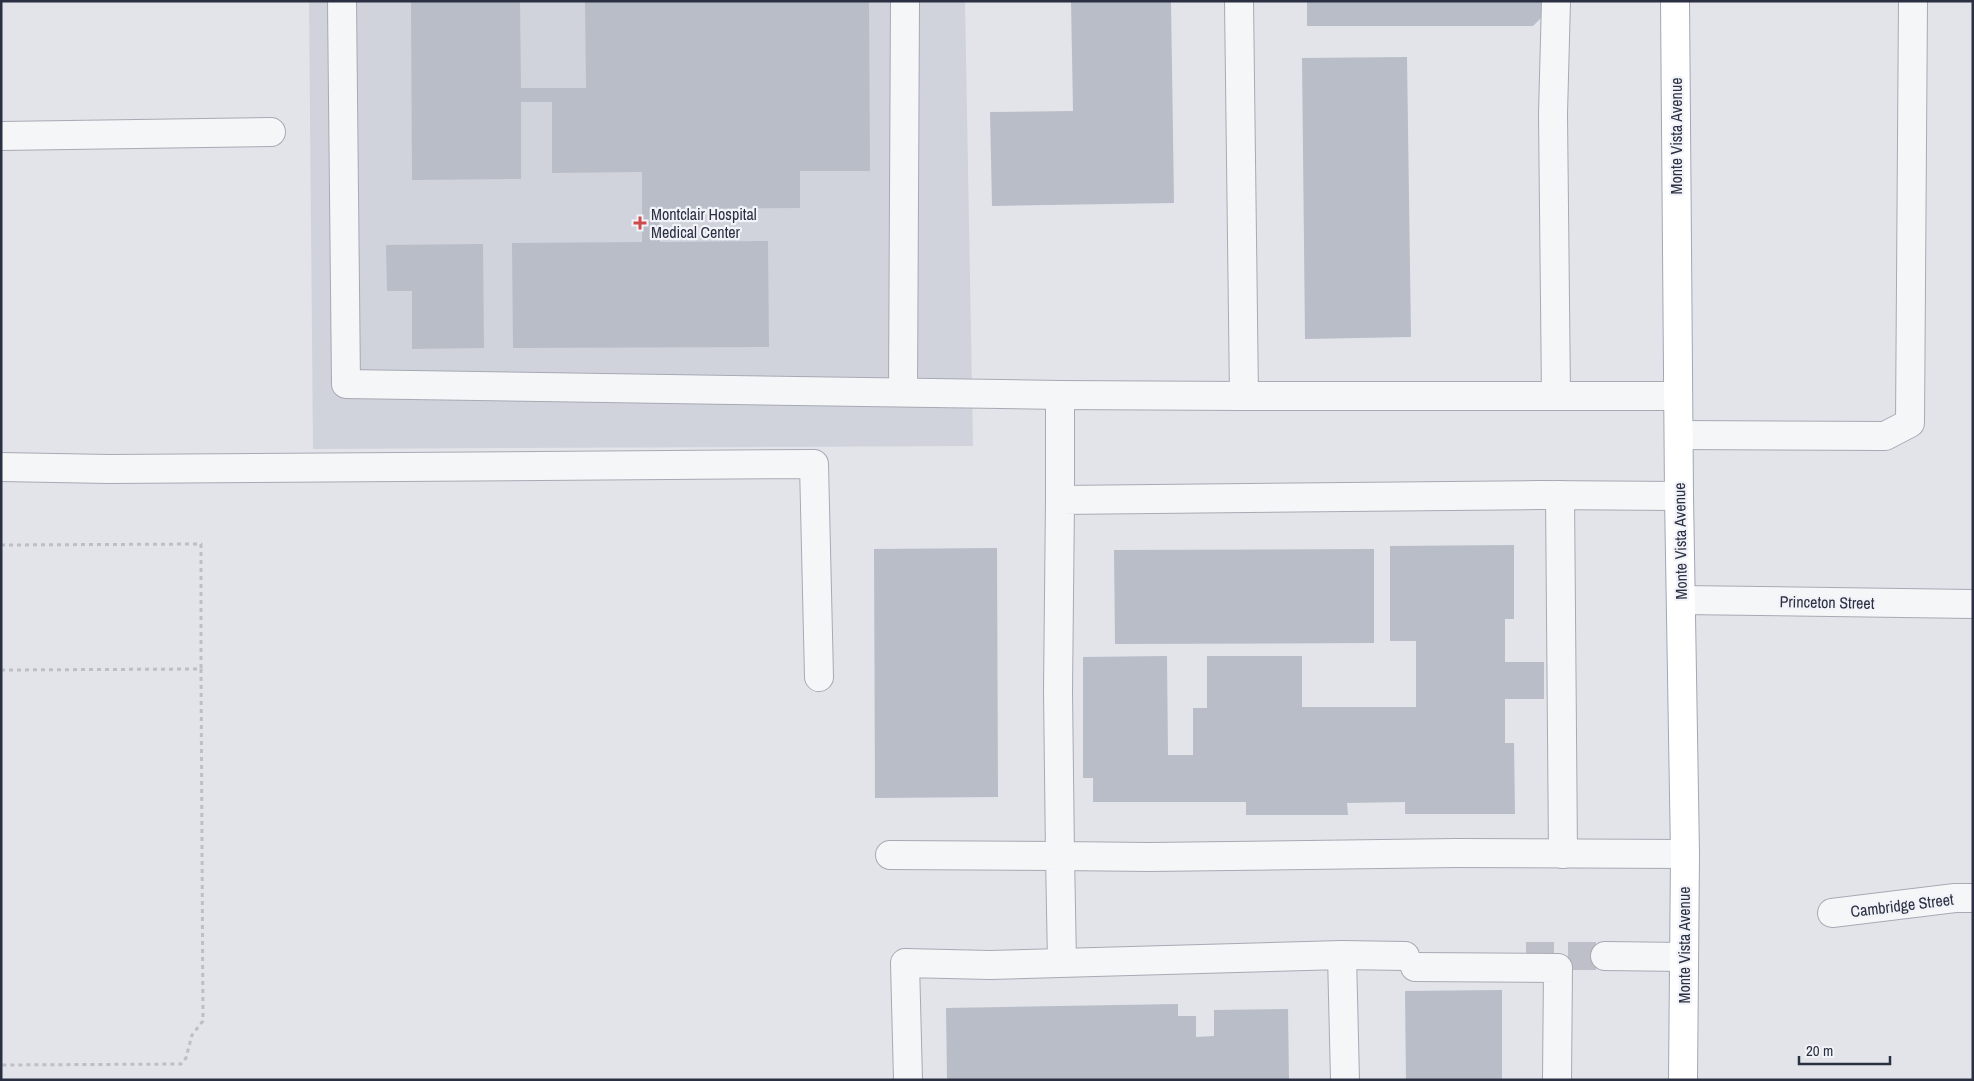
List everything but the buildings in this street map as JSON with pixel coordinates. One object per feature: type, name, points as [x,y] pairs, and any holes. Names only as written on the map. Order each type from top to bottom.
[{"type":"main road","name":"Monte Vista Avenue","points":[[1675,1],[1679,496],[1685,854],[1683,1080]]},
{"type":"street","points":[[342,1],[346,384],[1060,395],[1678,396]]},
{"type":"street","points":[[903,392],[905,1]]},
{"type":"street","points":[[1239,1],[1244,396]]},
{"type":"street","points":[[1556,1],[1553,114],[1556,395]]},
{"type":"street","points":[[1679,436],[1885,436],[1910,423],[1913,1]]},
{"type":"street","points":[[1,136],[271,132]]},
{"type":"street","points":[[1060,395],[1058,691],[1062,962]]},
{"type":"street","points":[[1,467],[108,469],[814,464],[819,678]]},
{"type":"street","points":[[1060,500],[1560,494],[1679,496]]},
{"type":"street","points":[[1560,494],[1563,854]]},
{"type":"street","name":"Princeton Street","points":[[1681,600],[1973,604]]},
{"type":"street","points":[[890,855],[1149,857],[1456,853],[1685,854]]},
{"type":"street","name":"Cambridge Street","points":[[1832,913],[1955,898],[1973,898]]},
{"type":"street","points":[[1342,955],[1346,1080]]},
{"type":"street","points":[[908,1080],[905,963],[990,965],[1342,955],[1410,962],[1558,968],[1557,1080]]},
{"type":"street","points":[[1605,956],[1684,957]]},
{"type":"path","points":[[1,545],[201,544],[203,1021],[192,1035],[186,1058],[181,1064],[1,1065]]},
{"type":"path","points":[[1,670],[201,669]]},
{"type":"shaded area","name":"Montclair Hospital Medical Center","points":[[309,1],[965,1],[973,446],[313,449]]},
{"type":"tunnel","points":[[1526,956],[1605,956]]},
{"type":"place","name":"Montclair Hospital Medical Center","points":[[640,223]]}]
